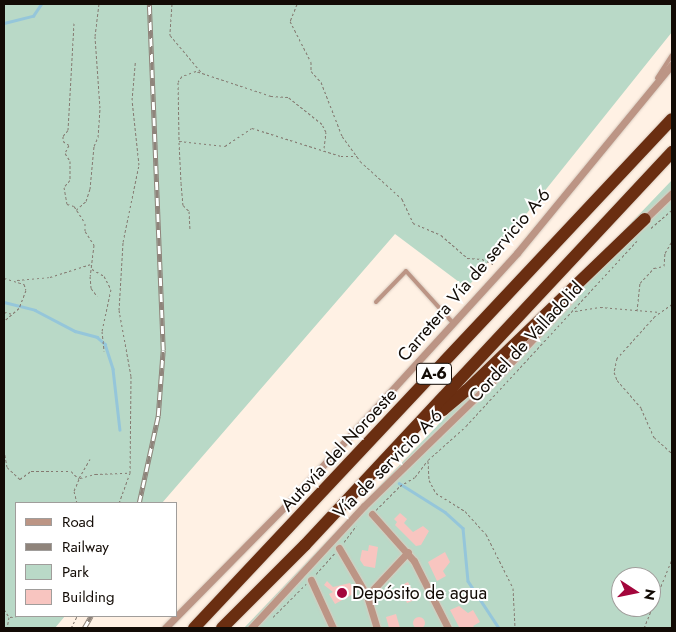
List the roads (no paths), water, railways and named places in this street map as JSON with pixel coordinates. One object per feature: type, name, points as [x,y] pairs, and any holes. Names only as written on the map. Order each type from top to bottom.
[{"type":"highway","name":"Autovía del Noroeste","points":[[194,628],[672,119]]},
{"type":"highway","name":"A-6","points":[[222,628],[429,412],[672,152]]},
{"type":"highway","points":[[429,412],[443,410],[466,391],[646,225]]},
{"type":"street","name":"Carretera Vía de servicio A-6","points":[[178,616],[296,494],[500,271],[672,64]]},
{"type":"street","name":"Vía de servicio A-6","points":[[251,628],[364,506],[502,372],[646,225],[672,193]]},
{"type":"street","points":[[372,514],[408,552],[448,628]]},
{"type":"street","points":[[339,548],[367,596],[377,628]]},
{"type":"street","points":[[367,596],[408,552]]},
{"type":"street","points":[[311,580],[333,628]]},
{"type":"street","name":"Carretera Vía de servicio A-6","points":[[166,628],[177,617]]},
{"type":"lane","points":[[640,102],[672,55]]},
{"type":"lane","points":[[376,302],[406,271],[453,323]]},
{"type":"waterway","points":[[4,23],[33,16],[41,4]]},
{"type":"waterway","points":[[4,302],[35,310],[75,331],[97,337],[105,344],[113,369],[120,430]]},
{"type":"waterway","points":[[399,483],[445,512],[463,528],[468,581],[499,628]]},
{"type":"railway","points":[[139,502],[158,416],[163,350],[149,4]]},
{"type":"railway","points":[[84,628],[90,617]]},
{"type":"place","name":"Depósito de agua","points":[[342,593]]}]
